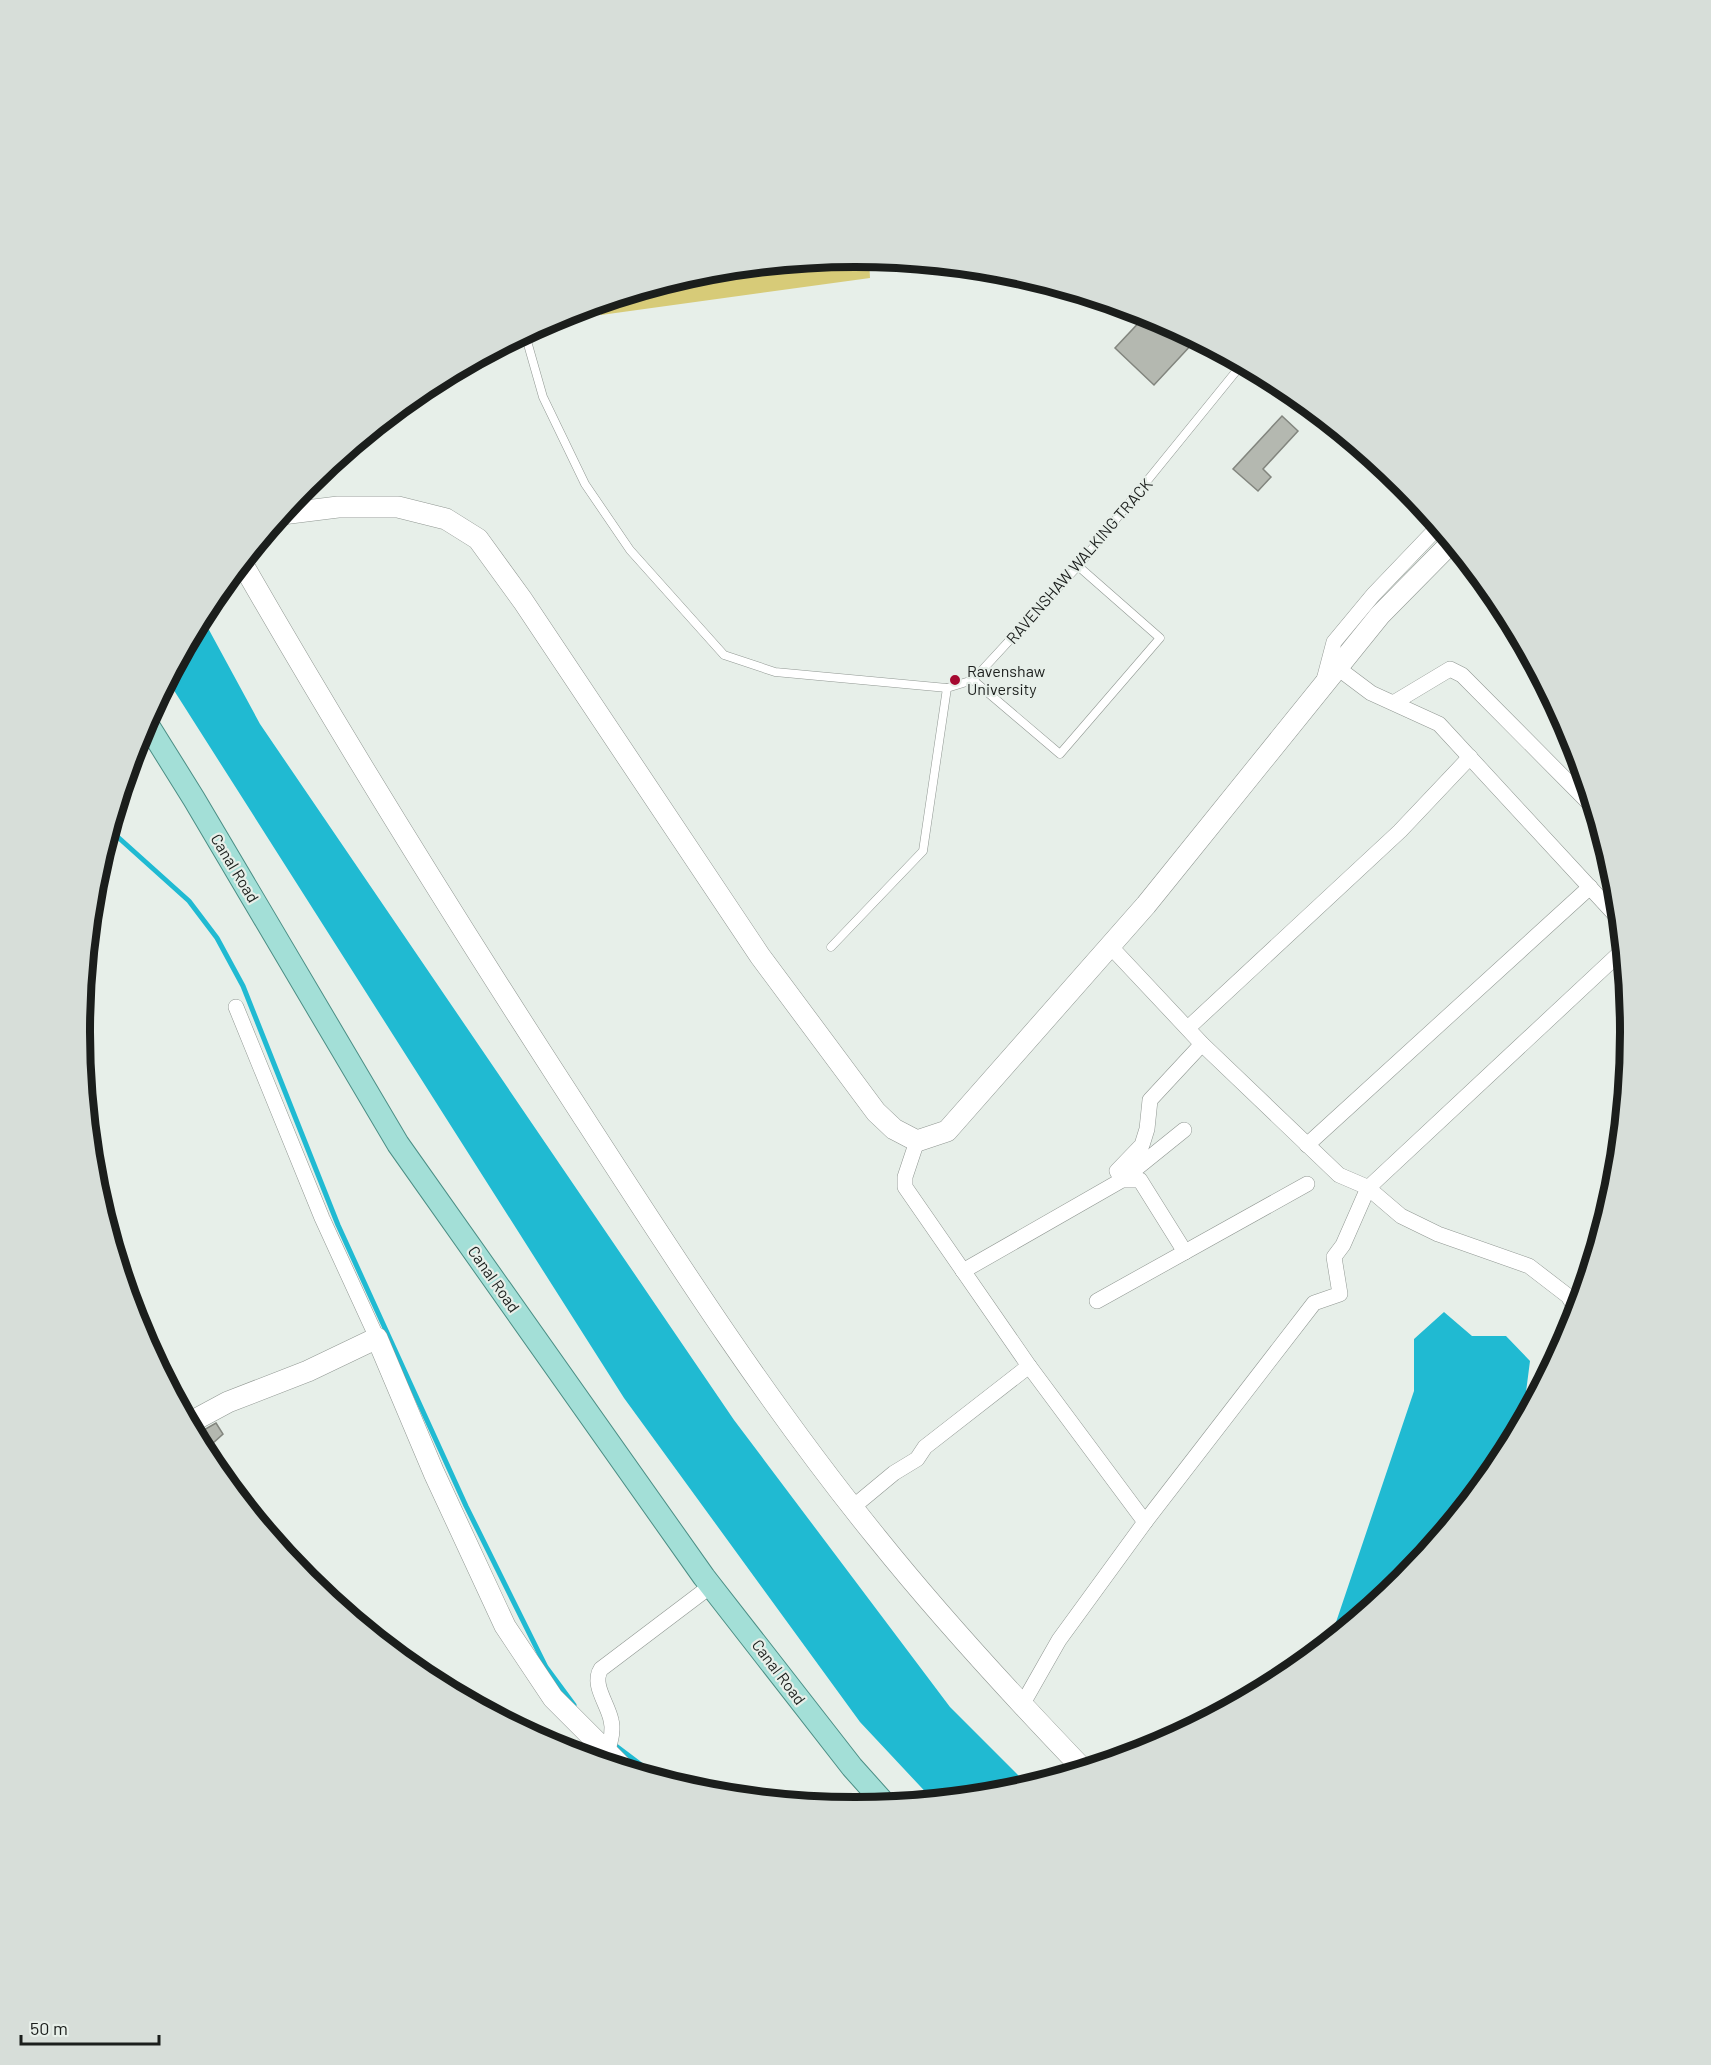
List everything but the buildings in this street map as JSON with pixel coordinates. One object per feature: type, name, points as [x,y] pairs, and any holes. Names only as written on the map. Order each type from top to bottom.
[{"type":"main road","points":[[294,512],[338,507],[399,507],[446,519],[478,539],[523,601],[760,956],[876,1112],[894,1129],[917,1141],[947,1131],[1110,946],[1321,688],[1340,669],[1380,615],[1447,547]]},
{"type":"main road","points":[[246,569],[396,823],[531,1037],[701,1298],[853,1508],[1022,1706],[1079,1764]]},
{"type":"main road","name":"Canal Road","points":[[152,731],[399,1144],[712,1585],[852,1767],[878,1797]]},
{"type":"main road","points":[[196,1419],[228,1402],[308,1371],[377,1338],[434,1473],[505,1626],[553,1698],[612,1758]]},
{"type":"street","points":[[1321,688],[1334,642],[1373,595],[1434,531]]},
{"type":"street","points":[[1340,669],[1371,693],[1439,724],[1610,909]]},
{"type":"street","points":[[1395,702],[1450,669],[1456,672],[1584,798]]},
{"type":"street","points":[[1188,1028],[1400,831],[1470,757]]},
{"type":"street","points":[[1307,1145],[1590,887]]},
{"type":"street","points":[[1110,946],[1202,1044],[1340,1175],[1368,1188],[1401,1216],[1428,1230],[1529,1266],[1568,1296],[1572,1302]]},
{"type":"street","points":[[1022,1706],[1059,1640],[1145,1522],[1314,1303],[1340,1294],[1334,1257],[1343,1245],[1368,1188],[1616,956]]},
{"type":"street","points":[[236,1007],[322,1218],[377,1338]]},
{"type":"street","points":[[1122,1179],[1117,1171],[1142,1144],[1147,1129],[1150,1100],[1202,1044]]},
{"type":"street","points":[[963,1271],[1122,1179],[1184,1130]]},
{"type":"street","points":[[917,1141],[905,1177],[905,1187],[1029,1366],[1145,1522]]},
{"type":"street","points":[[1122,1179],[1140,1180],[1185,1252]]},
{"type":"street","points":[[1098,1301],[1307,1184]]},
{"type":"street","points":[[853,1508],[894,1473],[917,1459],[925,1447],[1029,1366]]},
{"type":"street","points":[[608,1754],[612,1734],[609,1713],[597,1685],[597,1675],[601,1669],[712,1585]]},
{"type":"lane","points":[[527,341],[543,397],[585,484],[630,550],[724,655],[775,672],[947,688],[973,680],[1060,754],[1160,638],[1078,566]]},
{"type":"lane","name":"RAVENSHAW WALKING TRACK","points":[[973,680],[1078,566],[1237,370]]},
{"type":"lane","points":[[831,947],[923,851],[947,688]]},
{"type":"shaded area","points":[[869,268],[870,278],[601,315],[601,311],[609,308],[657,293],[706,282],[805,269]]},
{"type":"water","points":[[207,627],[260,724],[734,1420],[950,1707],[1022,1779],[927,1794],[860,1722],[624,1398],[172,688]]},
{"type":"water","points":[[1444,1312],[1472,1336],[1506,1336],[1530,1361],[1525,1403],[1492,1458],[1463,1499],[1397,1574],[1333,1631],[1414,1391],[1414,1339]]},
{"type":"waterway","points":[[116,835],[189,901],[217,938],[243,986],[338,1225],[466,1506],[546,1667],[574,1705]]},
{"type":"waterway","points":[[612,1743],[646,1768]]},
{"type":"place","name":"Ravenshaw University","points":[[955,680]]}]
